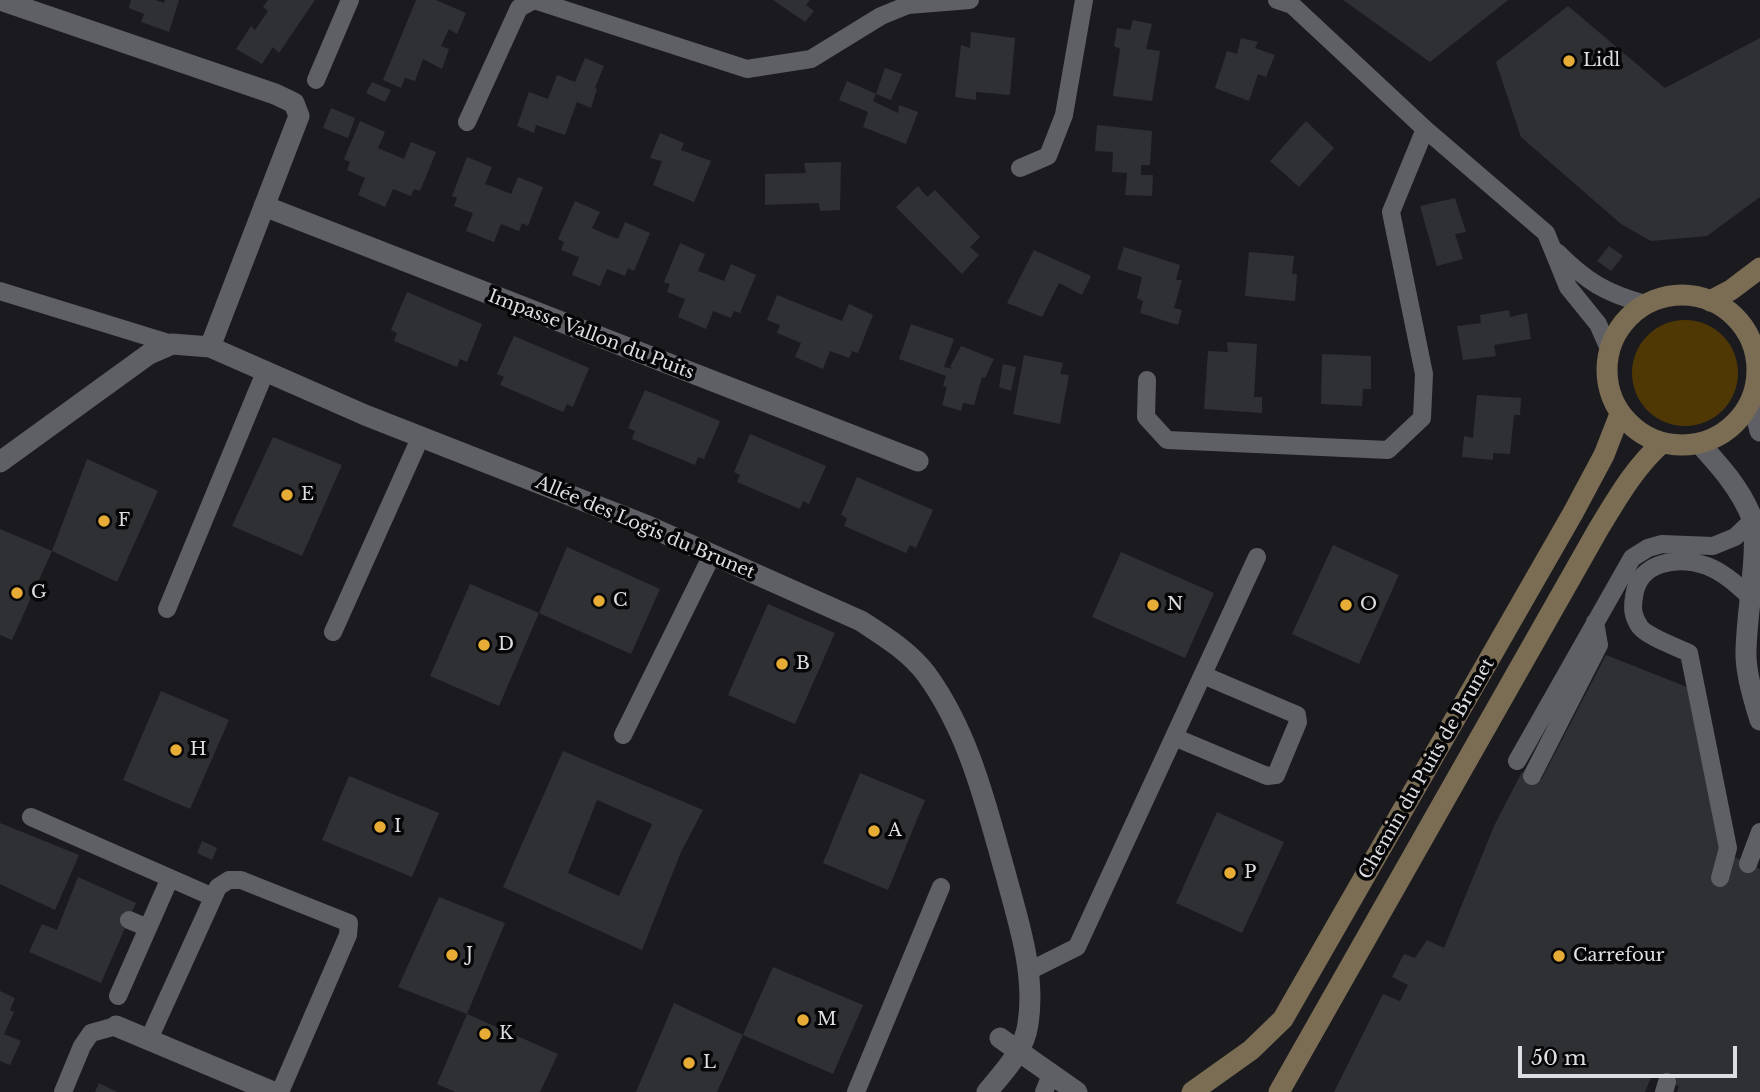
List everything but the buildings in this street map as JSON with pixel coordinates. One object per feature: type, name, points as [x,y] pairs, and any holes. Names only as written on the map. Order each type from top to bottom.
[{"type":"street","points":[[0,1],[275,94],[294,103],[299,117],[210,347]]},
{"type":"street","name":"Impasse Vallon du Puits","points":[[264,206],[918,461]]},
{"type":"street","points":[[1710,301],[1731,290],[1760,268]]},
{"type":"street","points":[[1689,296],[1710,301],[1728,311],[1756,338],[1756,380],[1752,398],[1731,427],[1716,437],[1681,445],[1662,443],[1631,426],[1620,414],[1607,382],[1609,349],[1623,324],[1645,304],[1666,297],[1689,296]]},
{"type":"street","points":[[0,462],[149,354],[172,344]]},
{"type":"street","name":"Allée des Logis du Brunet","points":[[172,344],[210,347],[365,415],[648,526],[861,621],[893,642],[925,673],[948,708],[966,747],[991,822],[1029,971],[1028,1025],[1019,1053],[987,1092]]},
{"type":"street","points":[[1752,398],[1760,430]]},
{"type":"street","name":"Chemin du Puits de Brunet","points":[[1192,1092],[1251,1050],[1283,1019],[1573,513],[1604,456],[1620,414]]},
{"type":"street","name":"Chemin du Puits de Brunet","points":[[1279,1092],[1599,528],[1629,479],[1646,457],[1662,443]]},
{"type":"street","points":[[1699,443],[1733,481],[1753,520],[1756,556],[1746,659],[1760,720]]},
{"type":"street","points":[[116,1026],[273,1092]]},
{"type":"street","points":[[1000,1038],[1019,1053],[1047,1083],[1077,1092]]},
{"type":"lane","points":[[316,80],[350,0]]},
{"type":"lane","points":[[467,122],[519,8],[534,0],[747,69],[811,59],[881,16],[908,5],[970,0]]},
{"type":"lane","points":[[1020,168],[1048,156],[1063,115],[1084,0]]},
{"type":"lane","points":[[1277,0],[1292,5],[1425,129],[1546,233],[1567,287],[1598,324],[1609,349]]},
{"type":"lane","points":[[1147,380],[1146,417],[1167,440],[1388,450],[1422,418],[1424,374],[1391,212],[1425,129]]},
{"type":"lane","points":[[1554,249],[1581,275],[1615,296],[1645,304]]},
{"type":"lane","points":[[0,291],[172,344]]},
{"type":"lane","points":[[167,609],[266,370]]},
{"type":"lane","points":[[333,632],[421,436]]},
{"type":"lane","points":[[1517,761],[1632,558],[1648,548],[1662,544],[1713,546],[1735,537],[1753,520]]},
{"type":"lane","points":[[623,736],[712,555]]},
{"type":"lane","points":[[1029,971],[1077,947],[1257,557]]},
{"type":"lane","points":[[1720,878],[1728,848],[1689,653],[1642,630],[1632,612],[1634,591],[1644,572],[1658,563],[1689,562],[1708,567],[1740,587],[1751,598]]},
{"type":"lane","points":[[1532,776],[1599,645],[1595,622]]},
{"type":"lane","points":[[1174,737],[1267,776],[1276,775],[1298,722],[1297,715],[1203,674]]},
{"type":"lane","points":[[31,817],[213,897]]},
{"type":"lane","points":[[1748,864],[1760,832]]},
{"type":"lane","points":[[118,996],[170,878]]},
{"type":"lane","points":[[149,1039],[218,887],[229,880],[241,880],[349,923],[348,934],[280,1092]]},
{"type":"lane","points":[[856,1092],[942,887]]},
{"type":"lane","points":[[129,920],[148,928]]},
{"type":"lane","points":[[63,1092],[82,1046],[91,1032],[116,1026]]},
{"type":"shaded area","points":[[1685,320],[1705,324],[1722,336],[1734,353],[1738,373],[1734,393],[1722,410],[1705,422],[1685,426],[1665,422],[1648,410],[1636,393],[1632,373],[1636,353],[1648,336],[1665,324]]},
{"type":"place","name":"Lidl","points":[[1569,61]]},
{"type":"place","name":"E","points":[[287,495]]},
{"type":"place","name":"F","points":[[104,521]]},
{"type":"place","name":"G","points":[[17,593]]},
{"type":"place","name":"C","points":[[599,601]]},
{"type":"place","name":"N","points":[[1153,605]]},
{"type":"place","name":"O","points":[[1346,605]]},
{"type":"place","name":"D","points":[[484,645]]},
{"type":"place","name":"B","points":[[782,664]]},
{"type":"place","name":"H","points":[[176,750]]},
{"type":"place","name":"I","points":[[380,827]]},
{"type":"place","name":"A","points":[[874,831]]},
{"type":"place","name":"P","points":[[1230,873]]},
{"type":"place","name":"J","points":[[452,955]]},
{"type":"place","name":"Carrefour","points":[[1559,956]]},
{"type":"place","name":"M","points":[[803,1020]]},
{"type":"place","name":"K","points":[[485,1034]]},
{"type":"place","name":"L","points":[[689,1063]]}]
